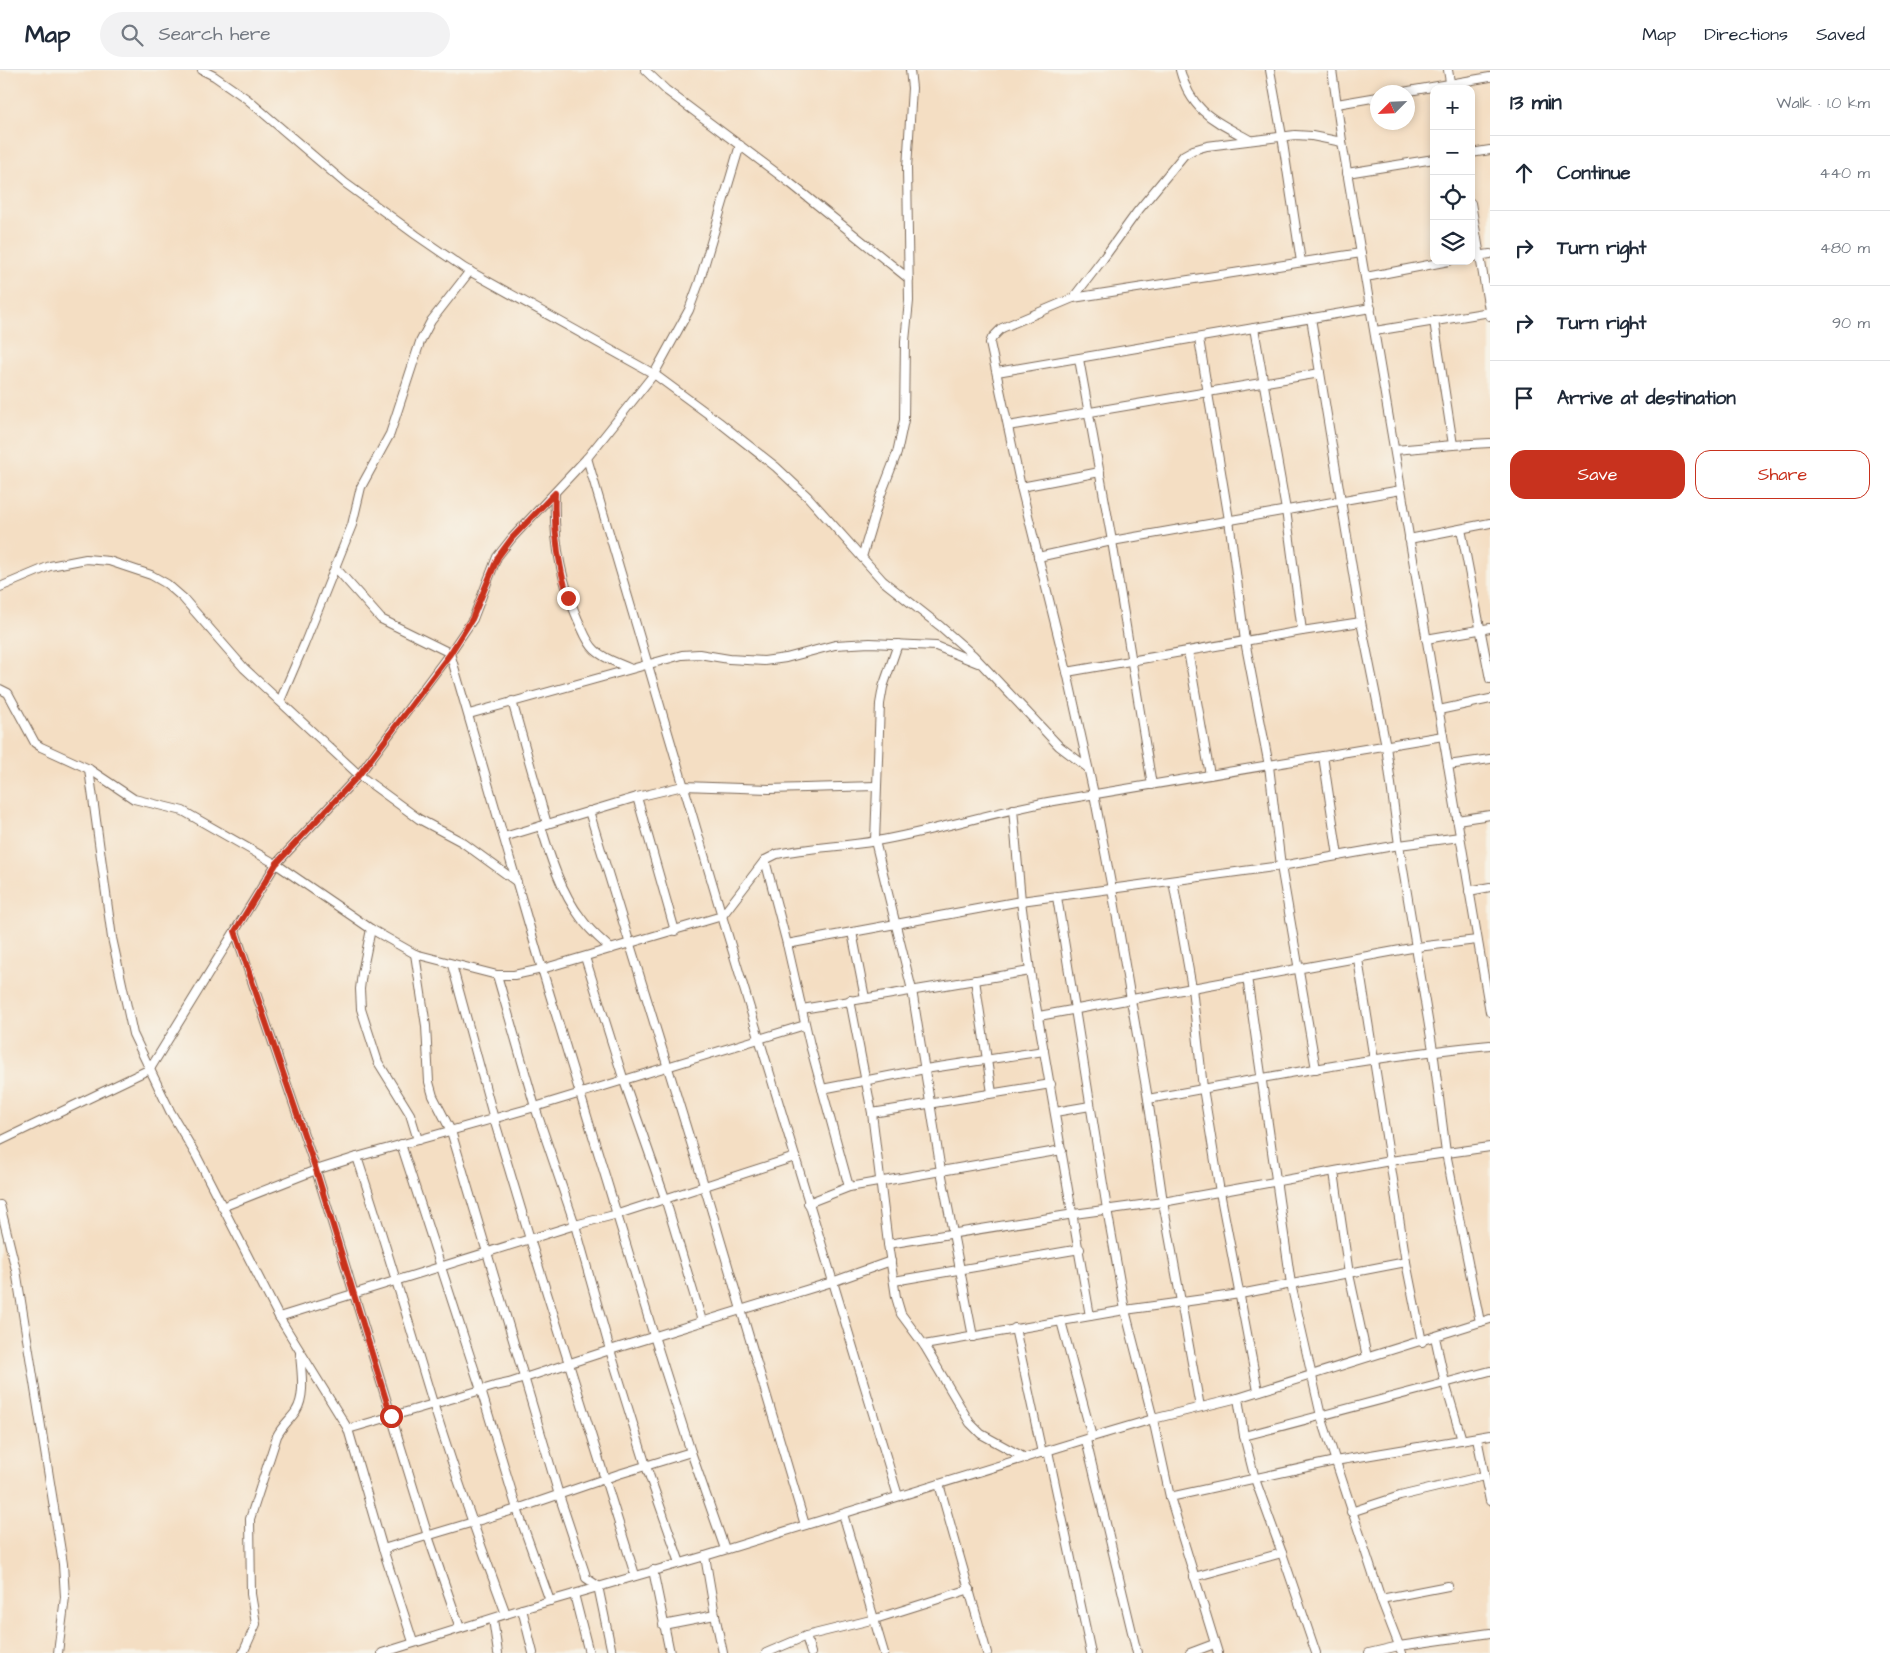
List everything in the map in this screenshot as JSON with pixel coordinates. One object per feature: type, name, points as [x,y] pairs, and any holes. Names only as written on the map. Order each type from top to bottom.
[{"type":"street","points":[[202,70],[214,76],[246,99],[345,183],[416,235],[470,271],[654,374],[719,422],[776,467],[808,497],[883,581],[940,626],[982,665],[1059,746],[1088,768]]},
{"type":"street","points":[[645,70],[666,90],[790,183],[909,279]]},
{"type":"street","points":[[862,557],[880,497],[897,453],[904,420],[905,341],[909,301],[907,168],[912,88],[910,70]]},
{"type":"street","points":[[1180,70],[1189,91],[1202,111],[1209,117],[1250,140]]},
{"type":"street","points":[[1270,70],[1301,262]]},
{"type":"street","points":[[1332,70],[1347,173],[1490,1012]]},
{"type":"street","points":[[1448,70],[1451,85]]},
{"type":"street","points":[[1455,85],[1490,77]]},
{"type":"street","points":[[1415,90],[1430,89]]},
{"type":"street","points":[[1337,104],[1370,98]]},
{"type":"street","points":[[1073,298],[1104,259],[1137,212],[1184,155],[1207,146],[1282,136],[1312,136],[1342,142]]},
{"type":"street","points":[[0,1141],[150,1070],[276,864],[359,775],[450,654],[472,619],[498,557],[512,538],[587,458],[654,374],[689,310],[699,283],[740,145]]},
{"type":"street","points":[[1475,152],[1490,150]]},
{"type":"street","points":[[1347,173],[1430,160]]},
{"type":"street","points":[[1375,330],[1490,314],[1474,220]]},
{"type":"street","points":[[1200,1407],[1163,1202],[1148,1099],[1112,889],[1094,794],[1067,672],[1021,487],[990,344],[992,338],[1002,328],[1073,298],[1361,252]]},
{"type":"street","points":[[1475,257],[1490,254]]},
{"type":"street","points":[[1366,277],[1430,265]]},
{"type":"street","points":[[280,701],[352,525],[361,487],[390,434],[420,342],[432,321],[470,271]]},
{"type":"street","points":[[997,372],[1199,339],[1371,308]]},
{"type":"street","points":[[1312,318],[1361,622],[1386,746],[1399,844],[1433,1050],[1446,1153],[1480,1322]]},
{"type":"street","points":[[1434,321],[1453,444]]},
{"type":"street","points":[[1254,328],[1286,510],[1302,631]]},
{"type":"street","points":[[1199,339],[1229,520],[1245,641],[1269,766],[1281,866],[1316,1069]]},
{"type":"street","points":[[1079,359],[1090,411],[1152,785]]},
{"type":"street","points":[[1008,426],[1320,373]]},
{"type":"street","points":[[1395,450],[1453,444],[1490,443]]},
{"type":"street","points":[[587,458],[683,786],[898,1496]]},
{"type":"street","points":[[1021,487],[1100,472]]},
{"type":"street","points":[[1038,557],[1112,541],[1401,490]]},
{"type":"street","points":[[555,493],[555,532],[561,571],[568,598],[584,634],[594,650],[629,668]]},
{"type":"street","points":[[1409,539],[1490,524]]},
{"type":"street","points":[[1461,529],[1490,679]]},
{"type":"street","points":[[0,588],[50,566],[86,559],[109,561],[151,575],[167,584],[183,598],[230,654],[359,775],[419,818],[462,842],[517,882]]},
{"type":"street","points":[[336,567],[381,619],[450,654],[542,970],[654,1336],[691,1452],[725,1549]]},
{"type":"street","points":[[1067,672],[1361,622]]},
{"type":"street","points":[[1426,639],[1490,628]]},
{"type":"street","points":[[469,714],[647,663],[682,655],[699,654],[729,660],[764,661],[786,658],[835,645],[855,643],[898,644],[936,646],[982,665]]},
{"type":"street","points":[[898,644],[883,686],[879,722],[875,842],[912,990],[952,1234],[973,1337]]},
{"type":"street","points":[[1188,651],[1210,775]]},
{"type":"street","points":[[0,689],[8,693],[35,742],[90,769],[134,799],[183,811],[276,864],[371,929],[414,954],[497,975],[514,975],[542,970],[722,916],[765,860],[785,853],[875,842],[947,826],[1013,808],[1443,736]]},
{"type":"street","points":[[1439,710],[1490,699]]},
{"type":"street","points":[[512,701],[556,872],[574,910],[610,949]]},
{"type":"street","points":[[1323,756],[1338,856]]},
{"type":"street","points":[[1448,765],[1490,759]]},
{"type":"street","points":[[90,769],[112,938],[134,1034],[170,1112],[196,1154],[279,1318],[348,1429],[383,1549],[414,1642]]},
{"type":"street","points":[[504,837],[637,797],[683,786],[769,789],[876,786]]},
{"type":"street","points":[[637,797],[675,931]]},
{"type":"street","points":[[1013,808],[1021,901],[1030,971],[1074,1214],[1090,1316]]},
{"type":"street","points":[[589,812],[704,1185],[805,1525]]},
{"type":"street","points":[[1457,820],[1490,815]]},
{"type":"street","points":[[787,944],[1021,901],[1281,866],[1399,844],[1460,837]]},
{"type":"street","points":[[765,860],[787,944],[805,1025],[849,1187]]},
{"type":"street","points":[[1173,881],[1192,988],[1204,1088],[1220,1192],[1258,1391]]},
{"type":"street","points":[[1469,891],[1490,887]]},
{"type":"street","points":[[1057,897],[1107,1210],[1125,1310],[1153,1419],[1170,1497],[1218,1653]]},
{"type":"street","points":[[371,929],[362,973],[360,989],[361,1009],[378,1062],[410,1114],[418,1140]]},
{"type":"street","points":[[235,931],[316,1170],[428,1536],[460,1628]]},
{"type":"street","points":[[852,932],[865,998]]},
{"type":"street","points":[[1038,1016],[1417,947],[1477,940]]},
{"type":"street","points":[[414,954],[426,1026],[429,1082],[433,1096],[451,1131],[559,1495],[586,1578],[598,1586],[612,1653]]},
{"type":"street","points":[[585,956],[624,1080],[665,1198],[702,1321]]},
{"type":"street","points":[[1358,958],[1406,1262],[1422,1342]]},
{"type":"street","points":[[452,965],[494,1119],[635,1576]]},
{"type":"street","points":[[802,1009],[1030,971]]},
{"type":"street","points":[[497,975],[535,1107],[574,1225],[646,1466],[680,1563]]},
{"type":"street","points":[[1247,978],[1291,1284],[1321,1416],[1351,1512],[1401,1650]]},
{"type":"street","points":[[975,980],[992,1093]]},
{"type":"street","points":[[850,1000],[872,1114],[888,1244],[901,1314],[924,1345],[970,1423],[981,1434],[1025,1458]]},
{"type":"street","points":[[222,1206],[316,1170],[357,1157],[581,1094],[805,1025]]},
{"type":"street","points":[[1148,1099],[1374,1059],[1433,1050],[1490,1045]]},
{"type":"street","points":[[822,1089],[925,1069],[1044,1050]]},
{"type":"street","points":[[872,1114],[1050,1084]]},
{"type":"street","points":[[1055,1112],[1090,1106]]},
{"type":"street","points":[[401,1144],[518,1509],[550,1601]]},
{"type":"street","points":[[888,1244],[1074,1214],[1163,1202],[1390,1161],[1490,1147]]},
{"type":"street","points":[[808,1203],[849,1187],[1062,1150]]},
{"type":"street","points":[[357,1157],[472,1523],[506,1614]]},
{"type":"street","points":[[279,1318],[440,1266],[574,1225],[618,1214],[795,1157]]},
{"type":"street","points":[[1334,1172],[1349,1274],[1367,1357]]},
{"type":"street","points":[[0,1205],[16,1270],[63,1564],[65,1597],[58,1653]]},
{"type":"street","points":[[894,1281],[1080,1250]]},
{"type":"street","points":[[348,1429],[509,1383],[570,1362],[832,1282],[891,1261]]},
{"type":"street","points":[[924,1345],[1125,1310],[1240,1294],[1406,1262]]},
{"type":"street","points":[[382,1653],[1153,1419],[1238,1398],[1367,1357],[1422,1342],[1490,1319]]},
{"type":"street","points":[[1061,1321],[1137,1653]]},
{"type":"street","points":[[1015,1328],[1091,1653]]},
{"type":"street","points":[[1435,1337],[1445,1383],[1462,1440]]},
{"type":"street","points":[[243,1653],[256,1624],[251,1594],[250,1519],[277,1436],[299,1403],[302,1387],[300,1350]]},
{"type":"street","points":[[1244,1436],[1490,1371]]},
{"type":"street","points":[[1238,1398],[1244,1436],[1255,1479],[1316,1653]]},
{"type":"street","points":[[1170,1497],[1335,1461],[1490,1435]]},
{"type":"street","points":[[1477,1438],[1490,1501]]},
{"type":"street","points":[[383,1549],[518,1509],[691,1452]]},
{"type":"street","points":[[1351,1512],[1400,1496],[1484,1476]]},
{"type":"street","points":[[939,1484],[987,1653]]},
{"type":"street","points":[[843,1514],[884,1653]]},
{"type":"street","points":[[1194,1577],[1282,1553]]},
{"type":"street","points":[[705,1556],[714,1615],[723,1653]]},
{"type":"street","points":[[653,1570],[670,1653]]},
{"type":"street","points":[[1381,1599],[1448,1586]]},
{"type":"street","points":[[766,1653],[806,1636],[875,1619],[970,1589]]},
{"type":"street","points":[[574,1594],[589,1653]]},
{"type":"street","points":[[522,1609],[533,1653]]},
{"type":"street","points":[[663,1625],[714,1615]]},
{"type":"street","points":[[493,1619],[498,1653]]},
{"type":"street","points":[[1369,1653],[1401,1650],[1490,1633]]},
{"type":"street","points":[[806,1636],[811,1653]]},
{"type":"street","points":[[1190,1653],[1214,1644]]},
{"type":"route","points":[[391,1416],[316,1170],[235,931],[276,864],[359,775],[450,654],[472,619],[498,557],[512,538],[555,493],[555,532],[561,571],[568,598]]}]
